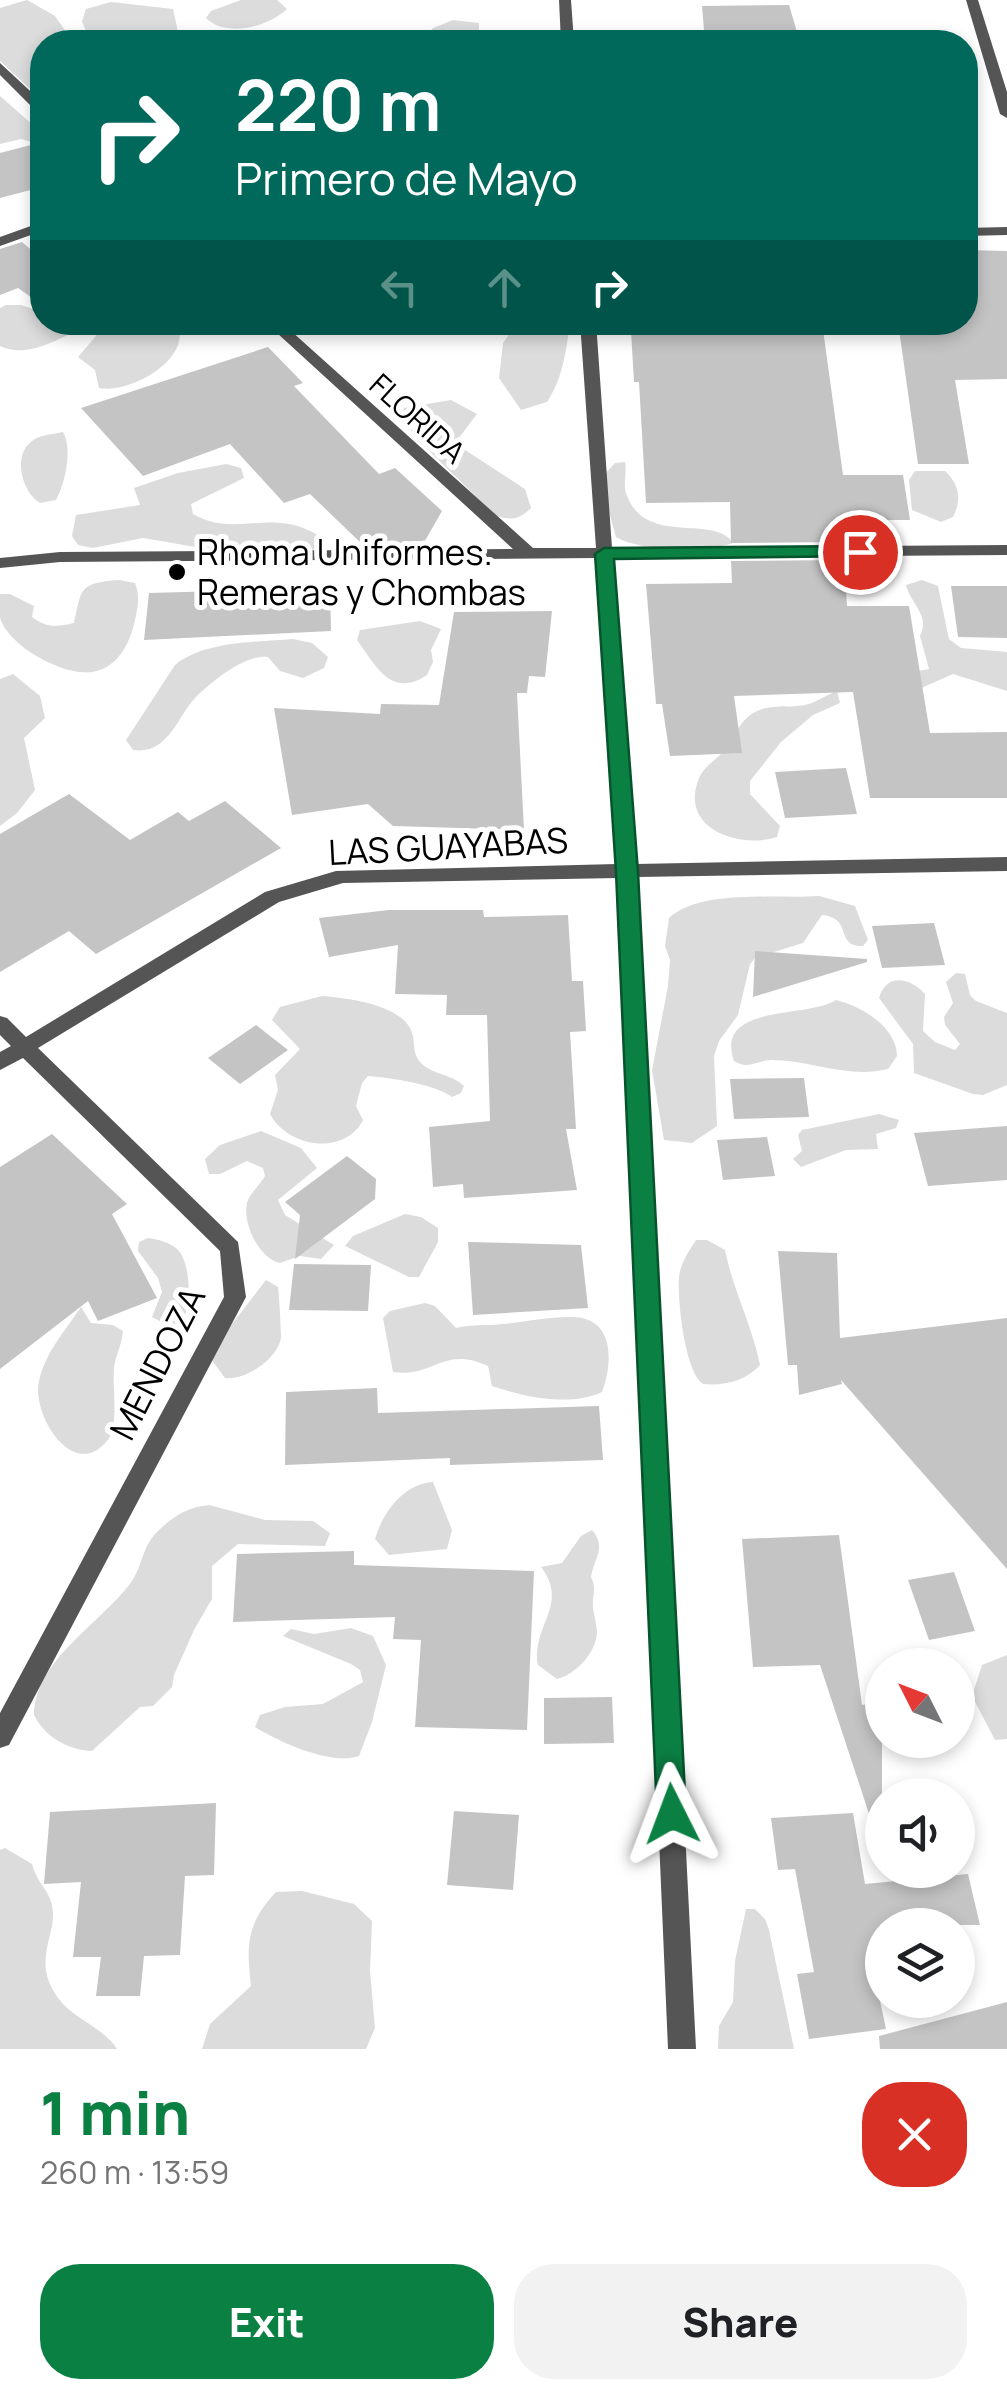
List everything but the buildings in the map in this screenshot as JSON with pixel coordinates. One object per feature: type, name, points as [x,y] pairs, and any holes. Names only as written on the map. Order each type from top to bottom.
[{"type":"street","points":[[565,0],[567,30]]},
{"type":"street","points":[[972,0],[1007,114]]},
{"type":"street","points":[[0,67],[30,97]]},
{"type":"street","points":[[0,242],[30,231]]},
{"type":"street","points":[[978,232],[1007,231]]},
{"type":"street","name":"FLORIDA","points":[[286,335],[529,554]]},
{"type":"street","points":[[589,335],[627,872],[682,2049]]},
{"type":"street","points":[[0,563],[60,557],[1007,550]]},
{"type":"street","name":"LAS GUAYABAS","points":[[0,1062],[272,897],[342,876],[1007,864]]},
{"type":"street","name":"MENDOZA","points":[[0,1024],[230,1248],[234,1297],[0,1736]]},
{"type":"shaded area","points":[[27,0],[55,16],[65,30],[30,30],[30,89],[0,61],[0,8]]},
{"type":"shaded area","points":[[241,0],[277,0],[287,9],[269,21],[247,28],[224,28],[206,18],[211,11]]},
{"type":"shaded area","points":[[111,2],[173,9],[178,30],[85,30],[82,21],[86,9]]},
{"type":"shaded area","points":[[453,20],[479,23],[479,30],[433,28]]},
{"type":"shaded area","points":[[0,96],[30,122],[30,142],[21,139],[0,144]]},
{"type":"shaded area","points":[[0,308],[30,308],[30,335],[66,335],[31,349],[0,346]]},
{"type":"shaded area","points":[[97,335],[179,335],[175,351],[166,363],[125,386],[99,388],[95,370],[78,357]]},
{"type":"shaded area","points":[[509,335],[568,335],[563,364],[547,402],[521,410],[499,378],[503,343]]},
{"type":"shaded area","points":[[451,400],[477,414],[458,439],[462,448],[525,489],[531,508],[522,515],[510,519],[495,515],[419,441],[401,417],[404,408]]},
{"type":"shaded area","points":[[63,432],[68,457],[62,485],[56,500],[40,503],[24,482],[22,455],[35,439]]},
{"type":"shaded area","points":[[625,462],[626,493],[635,510],[648,520],[711,530],[724,534],[733,543],[673,549],[641,546],[616,537],[604,475],[615,463]]},
{"type":"shaded area","points":[[226,464],[241,468],[244,478],[191,504],[193,514],[225,524],[291,524],[326,541],[317,550],[270,547],[219,551],[143,538],[93,548],[78,545],[72,536],[76,515],[140,505],[134,488],[178,473]]},
{"type":"shaded area","points":[[915,471],[945,471],[950,476],[958,498],[953,517],[941,522],[912,510],[909,480]]},
{"type":"shaded area","points":[[119,580],[135,583],[137,611],[125,647],[105,668],[77,672],[46,661],[21,645],[1,622],[0,594],[10,594],[34,606],[32,617],[42,623],[62,625],[74,623],[81,595],[89,586]]},
{"type":"shaded area","points":[[922,580],[938,586],[949,639],[961,648],[1007,652],[1007,691],[953,674],[919,689],[901,674],[929,669],[920,636],[923,622],[906,585]]},
{"type":"shaded area","points":[[420,621],[441,629],[431,650],[433,662],[427,675],[414,681],[404,683],[386,676],[357,640],[360,630]]},
{"type":"shaded area","points":[[293,639],[312,643],[328,657],[324,668],[303,678],[280,671],[268,657],[249,660],[202,692],[155,747],[133,750],[126,740],[175,665],[187,657],[231,644]]},
{"type":"shaded area","points":[[13,674],[40,696],[45,718],[24,738],[35,790],[17,813],[0,826],[0,679]]},
{"type":"shaded area","points":[[837,691],[840,703],[813,715],[781,742],[750,781],[750,794],[780,826],[777,837],[731,837],[706,823],[695,798],[698,781],[746,719],[756,711],[801,706]]},
{"type":"shaded area","points":[[819,896],[855,906],[868,940],[863,946],[854,945],[838,921],[822,915],[803,943],[755,958],[750,964],[738,1015],[719,1041],[714,1056],[717,1126],[692,1143],[664,1140],[652,1070],[668,986],[670,960],[665,946],[669,918],[683,909],[719,899]]},
{"type":"shaded area","points":[[956,973],[965,974],[970,995],[976,1001],[1007,1013],[1007,1085],[983,1095],[914,1073],[913,1044],[879,998],[893,981],[906,981],[919,988],[925,994],[923,1031],[935,1042],[955,1050],[960,1044],[945,1025],[944,1017],[953,1003],[946,982]]},
{"type":"shaded area","points":[[322,996],[371,1004],[394,1013],[410,1028],[422,1064],[459,1082],[464,1086],[461,1093],[452,1097],[424,1085],[368,1076],[356,1106],[363,1120],[355,1131],[330,1143],[316,1143],[290,1134],[270,1114],[278,1090],[275,1075],[300,1049],[272,1020],[280,1007]]},
{"type":"shaded area","points":[[836,1000],[867,1013],[885,1028],[897,1056],[888,1069],[858,1072],[786,1061],[748,1065],[734,1061],[731,1043],[737,1030],[750,1021]]},
{"type":"shaded area","points":[[879,1114],[899,1120],[896,1128],[876,1134],[878,1149],[846,1150],[801,1167],[793,1159],[802,1151],[798,1135],[802,1130]]},
{"type":"shaded area","points":[[261,1131],[301,1148],[317,1168],[278,1200],[285,1215],[334,1245],[321,1259],[300,1256],[280,1263],[259,1248],[246,1211],[248,1200],[265,1176],[263,1168],[247,1161],[220,1174],[209,1174],[205,1159],[220,1145]]},
{"type":"shaded area","points":[[405,1214],[421,1217],[438,1228],[438,1242],[419,1277],[409,1277],[345,1246],[353,1236]]},
{"type":"shaded area","points":[[148,1238],[172,1245],[183,1258],[188,1298],[181,1323],[169,1326],[152,1317],[162,1292],[158,1278],[138,1251],[139,1242]]},
{"type":"shaded area","points":[[696,1240],[707,1240],[725,1250],[760,1365],[741,1379],[727,1383],[703,1384],[687,1351],[679,1277]]},
{"type":"shaded area","points":[[266,1280],[278,1287],[279,1345],[260,1366],[242,1376],[225,1378],[208,1355]]},
{"type":"shaded area","points":[[425,1303],[435,1306],[456,1328],[565,1317],[593,1322],[606,1338],[608,1349],[602,1392],[562,1400],[519,1394],[492,1386],[488,1366],[473,1360],[449,1360],[419,1371],[393,1372],[383,1318],[390,1311]]},
{"type":"shaded area","points":[[81,1307],[91,1323],[113,1325],[123,1331],[114,1369],[112,1431],[96,1450],[83,1454],[70,1450],[49,1427],[38,1395],[46,1361]]},
{"type":"shaded area","points":[[433,1482],[452,1530],[447,1549],[389,1555],[375,1539],[383,1519],[412,1488]]},
{"type":"shaded area","points":[[209,1505],[265,1520],[313,1521],[330,1533],[325,1546],[238,1544],[212,1566],[212,1599],[194,1630],[172,1687],[153,1706],[140,1707],[92,1751],[58,1741],[34,1715],[37,1695],[46,1676],[72,1642],[132,1581],[156,1533],[180,1514]]},
{"type":"shaded area","points":[[592,1530],[599,1542],[591,1577],[596,1641],[583,1662],[557,1679],[538,1665],[537,1651],[552,1593],[541,1567],[562,1563],[581,1536]]},
{"type":"shaded area","points":[[351,1628],[373,1636],[386,1665],[359,1756],[321,1755],[255,1727],[260,1715],[285,1707],[323,1704],[363,1682],[360,1670],[351,1664],[283,1636],[291,1629],[314,1634]]},
{"type":"shaded area","points":[[1007,1655],[1007,1739],[995,1740],[975,1702],[982,1665]]},
{"type":"shaded area","points":[[5,1848],[32,1864],[50,1899],[53,1922],[46,1970],[58,1998],[117,2049],[0,2049],[0,1850]]},
{"type":"shaded area","points":[[302,1891],[354,1904],[372,1921],[370,1971],[375,2028],[366,2049],[202,2049],[210,2024],[251,1986],[249,1946],[259,1914],[276,1892]]},
{"type":"shaded area","points":[[746,1909],[755,1909],[769,1930],[794,2049],[718,2049],[719,2026],[733,2002],[735,1961]]},
{"type":"place","name":"Rhoma Uniformes. Remeras y Chombas","points":[[177,572]]},
{"type":"route","points":[[672,1814],[627,872],[604,554],[860,552]]}]
